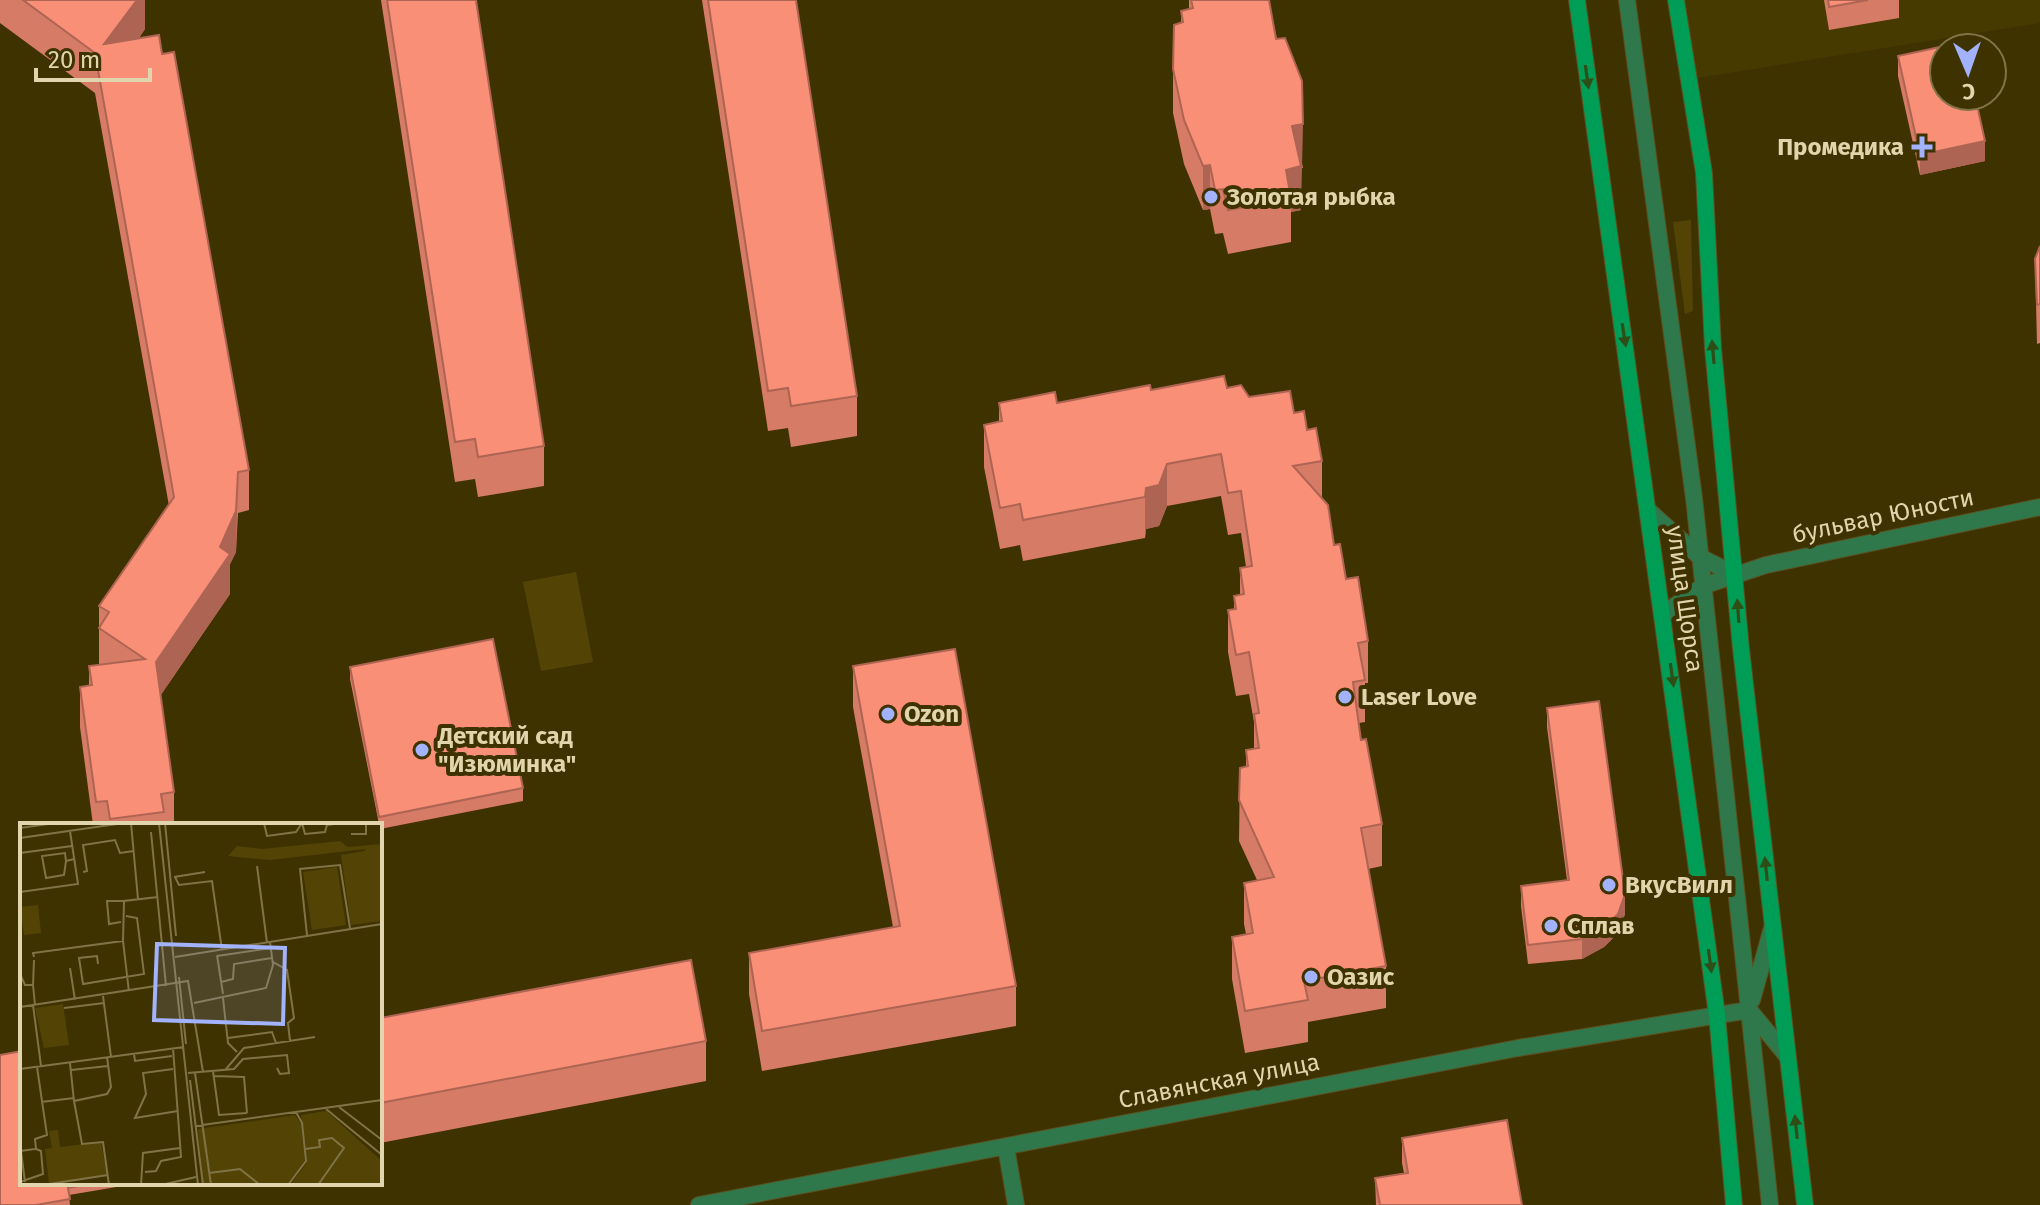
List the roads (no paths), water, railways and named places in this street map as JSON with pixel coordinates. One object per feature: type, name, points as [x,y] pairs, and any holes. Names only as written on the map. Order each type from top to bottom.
[{"type":"main road","name":"улица Щорса","points":[[1577,0],[1717,1015],[1734,1205]]},
{"type":"main road","name":"улица Щорса","points":[[1676,0],[1704,173],[1713,348],[1741,649],[1805,1205]]},
{"type":"street","name":"улица Щорса","points":[[1627,0],[1700,557],[1770,1205]]},
{"type":"street","name":"бульвар Юности","points":[[1663,614],[1703,586],[1736,575],[1854,545],[2040,507]]},
{"type":"street","points":[[1649,511],[1700,557],[1736,575]]},
{"type":"street","points":[[1772,928],[1749,1010],[1787,1056]]},
{"type":"street","name":"Славянская улица","points":[[699,1205],[1518,1048],[1749,1010]]},
{"type":"street","points":[[1006,1147],[1016,1205]]},
{"type":"place","name":"Промедика","points":[[1922,147]]},
{"type":"place","name":"Золотая рыбка","points":[[1211,197]]},
{"type":"place","name":"Laser Love","points":[[1345,697]]},
{"type":"place","name":"Ozon","points":[[888,714]]},
{"type":"place","name":"Детский сад \"Изюминка\"","points":[[422,750]]},
{"type":"place","name":"ВкусВилл","points":[[1609,885]]},
{"type":"place","name":"Сплав","points":[[1551,926]]},
{"type":"place","name":"Оазис","points":[[1311,977]]}]
